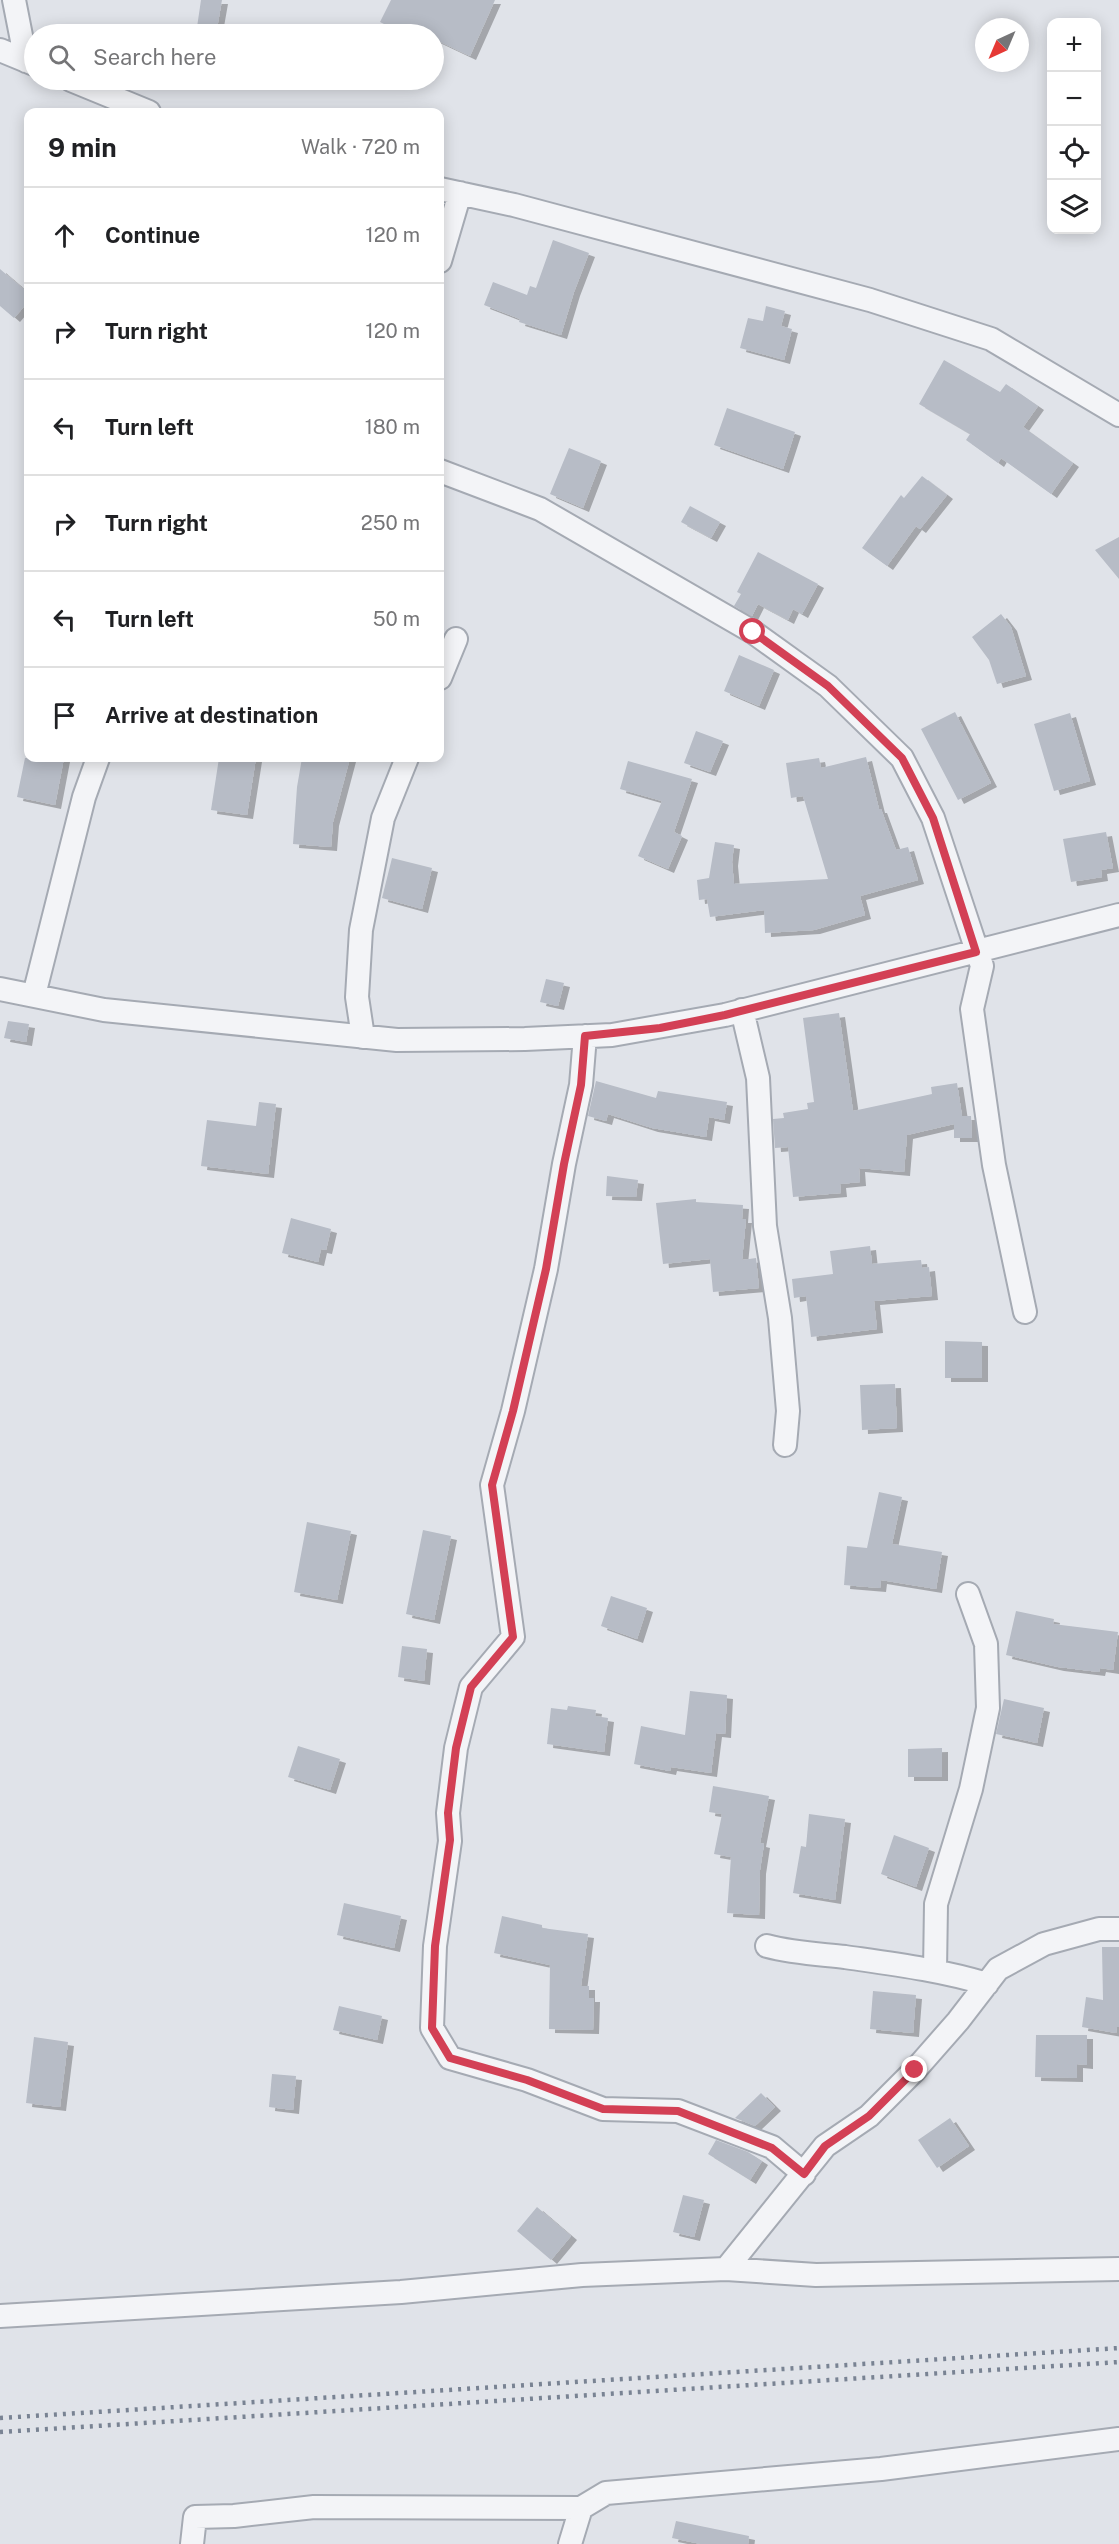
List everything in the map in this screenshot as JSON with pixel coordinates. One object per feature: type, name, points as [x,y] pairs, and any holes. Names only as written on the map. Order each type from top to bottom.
[{"type":"street","points":[[14,0],[24,39]]},
{"type":"street","points":[[0,50],[24,60]]},
{"type":"street","points":[[95,90],[139,108]]},
{"type":"street","points":[[444,233],[450,191],[514,205],[859,297],[991,339],[1119,415]]},
{"type":"street","points":[[444,473],[540,509],[753,632],[828,686],[902,758],[933,818],[982,966],[972,1009],[973,1020],[994,1166],[1025,1312]]},
{"type":"street","points":[[444,668],[456,639]]},
{"type":"street","points":[[34,996],[84,797],[97,762]]},
{"type":"street","points":[[363,1037],[357,997],[361,930],[383,818],[405,762]]},
{"type":"street","points":[[0,988],[104,1010],[397,1040],[444,1041],[585,1036],[660,1028],[742,1010],[1119,915]]},
{"type":"street","points":[[742,1010],[758,1078],[765,1226],[780,1318],[788,1411],[785,1445]]},
{"type":"street","points":[[585,1036],[581,1085],[564,1164],[546,1269],[513,1411],[492,1485],[513,1637],[471,1687],[456,1748],[448,1813],[450,1840],[435,1946],[432,2028],[450,2058],[527,2080],[603,2109],[678,2111],[772,2148],[804,2174]]},
{"type":"street","points":[[935,1971],[936,1904],[971,1789],[988,1708],[986,1644],[968,1594]]},
{"type":"street","points":[[726,2269],[825,2146],[869,2116],[915,2070],[998,1969],[1044,1944],[1099,1929],[1119,1929]]},
{"type":"street","points":[[767,1946],[792,1953],[845,1957],[935,1971],[987,1984]]},
{"type":"street","points":[[0,2316],[400,2292],[582,2275],[726,2269],[816,2275],[1119,2269]]},
{"type":"street","points":[[192,2544],[195,2517],[234,2516],[314,2507],[581,2508],[606,2493],[881,2469],[1119,2439]]},
{"type":"street","points":[[570,2544],[581,2508]]},
{"type":"building","points":[[201,0],[222,0],[218,24],[197,24]]},
{"type":"building","points":[[391,0],[495,0],[470,56],[444,44],[444,24],[384,24],[380,22]]},
{"type":"building","points":[[553,240],[589,253],[561,335],[519,322],[520,319],[484,305],[493,282],[527,295],[530,286],[536,288]]},
{"type":"building","points":[[0,269],[24,290],[24,307],[14,318],[0,306]]},
{"type":"building","points":[[766,306],[785,311],[781,326],[792,329],[784,360],[740,348],[748,318],[763,321]]},
{"type":"building","points":[[944,360],[1000,392],[1006,384],[1038,406],[1023,427],[1073,463],[1051,494],[1001,458],[998,463],[966,440],[970,434],[919,404]]},
{"type":"building","points":[[727,408],[795,432],[783,469],[714,445]]},
{"type":"building","points":[[569,448],[601,461],[583,508],[550,494]]},
{"type":"building","points":[[922,476],[947,495],[920,529],[916,526],[887,566],[862,548],[901,495],[904,498]]},
{"type":"building","points":[[690,506],[720,522],[711,538],[681,522]]},
{"type":"building","points":[[1119,537],[1119,579],[1095,550]]},
{"type":"building","points":[[758,552],[818,584],[802,614],[793,609],[788,620],[758,604],[752,616],[734,606],[741,594],[737,592]]},
{"type":"building","points":[[1001,614],[1011,627],[1026,676],[997,684],[989,660],[972,637]]},
{"type":"building","points":[[739,655],[774,670],[759,706],[724,691]]},
{"type":"building","points":[[955,712],[991,783],[958,800],[921,729]]},
{"type":"building","points":[[1070,713],[1090,781],[1054,791],[1034,724]]},
{"type":"building","points":[[696,731],[723,741],[710,772],[684,763]]},
{"type":"building","points":[[866,757],[879,809],[881,809],[896,850],[908,847],[918,880],[860,896],[865,915],[814,930],[765,933],[764,910],[710,917],[707,899],[699,900],[697,880],[709,878],[715,842],[734,845],[732,862],[734,884],[828,879],[803,796],[791,798],[786,763],[819,758],[821,768]]},
{"type":"building","points":[[628,761],[692,779],[674,832],[682,836],[668,869],[638,856],[662,801],[620,789]]},
{"type":"building","points":[[24,762],[63,762],[55,805],[17,797]]},
{"type":"building","points":[[218,762],[255,762],[247,815],[211,810]]},
{"type":"building","points":[[301,762],[349,762],[333,822],[331,847],[293,844]]},
{"type":"building","points":[[1106,832],[1113,868],[1101,870],[1102,877],[1071,882],[1063,839]]},
{"type":"building","points":[[392,858],[432,868],[422,909],[382,898]]},
{"type":"building","points":[[546,979],[564,983],[558,1006],[540,1002]]},
{"type":"building","points":[[839,1013],[853,1111],[932,1094],[931,1087],[957,1083],[962,1116],[971,1116],[972,1138],[954,1138],[954,1124],[907,1135],[904,1172],[859,1168],[860,1182],[840,1184],[841,1193],[793,1197],[788,1147],[775,1148],[773,1119],[784,1118],[783,1113],[808,1109],[807,1103],[814,1102],[803,1018]]},
{"type":"building","points":[[8,1021],[29,1024],[26,1042],[4,1038]]},
{"type":"building","points":[[596,1081],[656,1098],[658,1091],[727,1102],[724,1120],[709,1117],[706,1137],[652,1128],[608,1114],[606,1121],[588,1116]]},
{"type":"building","points":[[259,1102],[276,1104],[268,1174],[201,1166],[207,1120],[256,1126]]},
{"type":"building","points":[[607,1176],[638,1180],[636,1197],[606,1196]]},
{"type":"building","points":[[696,1199],[696,1202],[743,1205],[742,1219],[746,1219],[742,1260],[756,1258],[759,1288],[713,1292],[710,1259],[663,1264],[656,1203]]},
{"type":"building","points":[[291,1218],[331,1229],[326,1250],[321,1249],[318,1262],[282,1253]]},
{"type":"building","points":[[870,1246],[872,1264],[921,1260],[922,1268],[929,1267],[932,1296],[874,1301],[877,1329],[811,1337],[806,1296],[794,1298],[792,1279],[833,1274],[830,1251]]},
{"type":"building","points":[[945,1341],[982,1342],[982,1378],[945,1378]]},
{"type":"building","points":[[895,1384],[897,1428],[862,1430],[860,1385]]},
{"type":"building","points":[[879,1492],[902,1497],[892,1544],[942,1552],[936,1589],[881,1580],[880,1588],[844,1585],[847,1546],[867,1548]]},
{"type":"building","points":[[307,1522],[351,1531],[337,1600],[294,1592]]},
{"type":"building","points":[[423,1530],[451,1536],[434,1620],[406,1614]]},
{"type":"building","points":[[611,1596],[647,1608],[637,1639],[601,1626]]},
{"type":"building","points":[[1016,1611],[1054,1619],[1053,1624],[1118,1632],[1113,1670],[1100,1668],[1099,1672],[1058,1667],[1006,1655]]},
{"type":"building","points":[[402,1646],[427,1649],[424,1681],[398,1677]]},
{"type":"building","points":[[690,1691],[727,1695],[725,1734],[716,1733],[711,1773],[671,1767],[670,1771],[634,1764],[641,1726],[685,1735]]},
{"type":"building","points":[[1004,1699],[1044,1708],[1037,1743],[996,1734]]},
{"type":"building","points":[[568,1706],[596,1710],[595,1716],[608,1718],[604,1752],[547,1744],[551,1708],[567,1710]]},
{"type":"building","points":[[298,1746],[340,1759],[330,1790],[288,1777]]},
{"type":"building","points":[[942,1748],[942,1777],[908,1777],[908,1749]]},
{"type":"building","points":[[713,1786],[769,1796],[760,1843],[764,1844],[760,1870],[759,1915],[727,1913],[731,1857],[714,1854],[722,1814],[709,1812]]},
{"type":"building","points":[[809,1814],[845,1819],[835,1900],[793,1893],[801,1846],[806,1847]]},
{"type":"building","points":[[894,1835],[929,1848],[916,1887],[881,1874]]},
{"type":"building","points":[[344,1903],[401,1916],[394,1948],[337,1935]]},
{"type":"building","points":[[502,1916],[542,1925],[542,1928],[588,1934],[581,1986],[589,1986],[589,1998],[594,1998],[593,2030],[549,2029],[550,1965],[494,1953]]},
{"type":"building","points":[[1102,1947],[1119,1947],[1119,2027],[1116,2033],[1082,2027],[1086,1997],[1103,2000]]},
{"type":"building","points":[[873,1991],[916,1995],[913,2033],[870,2029]]},
{"type":"building","points":[[339,2006],[382,2016],[377,2040],[333,2030]]},
{"type":"building","points":[[1036,2035],[1087,2035],[1087,2065],[1077,2064],[1077,2078],[1035,2077]]},
{"type":"building","points":[[34,2037],[68,2042],[60,2107],[26,2103]]},
{"type":"building","points":[[272,2074],[296,2076],[293,2110],[269,2107]]},
{"type":"building","points":[[761,2093],[775,2107],[755,2126],[735,2118]]},
{"type":"building","points":[[950,2118],[969,2146],[937,2168],[918,2140]]},
{"type":"building","points":[[716,2140],[748,2152],[762,2161],[750,2180],[708,2154]]},
{"type":"building","points":[[683,2195],[704,2200],[694,2237],[673,2232]]},
{"type":"building","points":[[537,2207],[571,2236],[551,2260],[517,2231]]},
{"type":"building","points":[[676,2521],[749,2536],[748,2544],[701,2544],[672,2538]]},
{"type":"railway","points":[[0,2418],[1119,2348]]},
{"type":"railway","points":[[0,2432],[1119,2362]]},
{"type":"route","points":[[753,632],[828,686],[902,758],[933,818],[976,952],[725,1015],[660,1028],[612,1035],[585,1036],[581,1085],[564,1164],[546,1269],[513,1411],[492,1485],[513,1637],[471,1687],[456,1748],[448,1813],[450,1840],[435,1946],[432,2028],[450,2058],[527,2080],[603,2109],[678,2111],[772,2148],[804,2174],[825,2146],[869,2116],[915,2070]]}]
